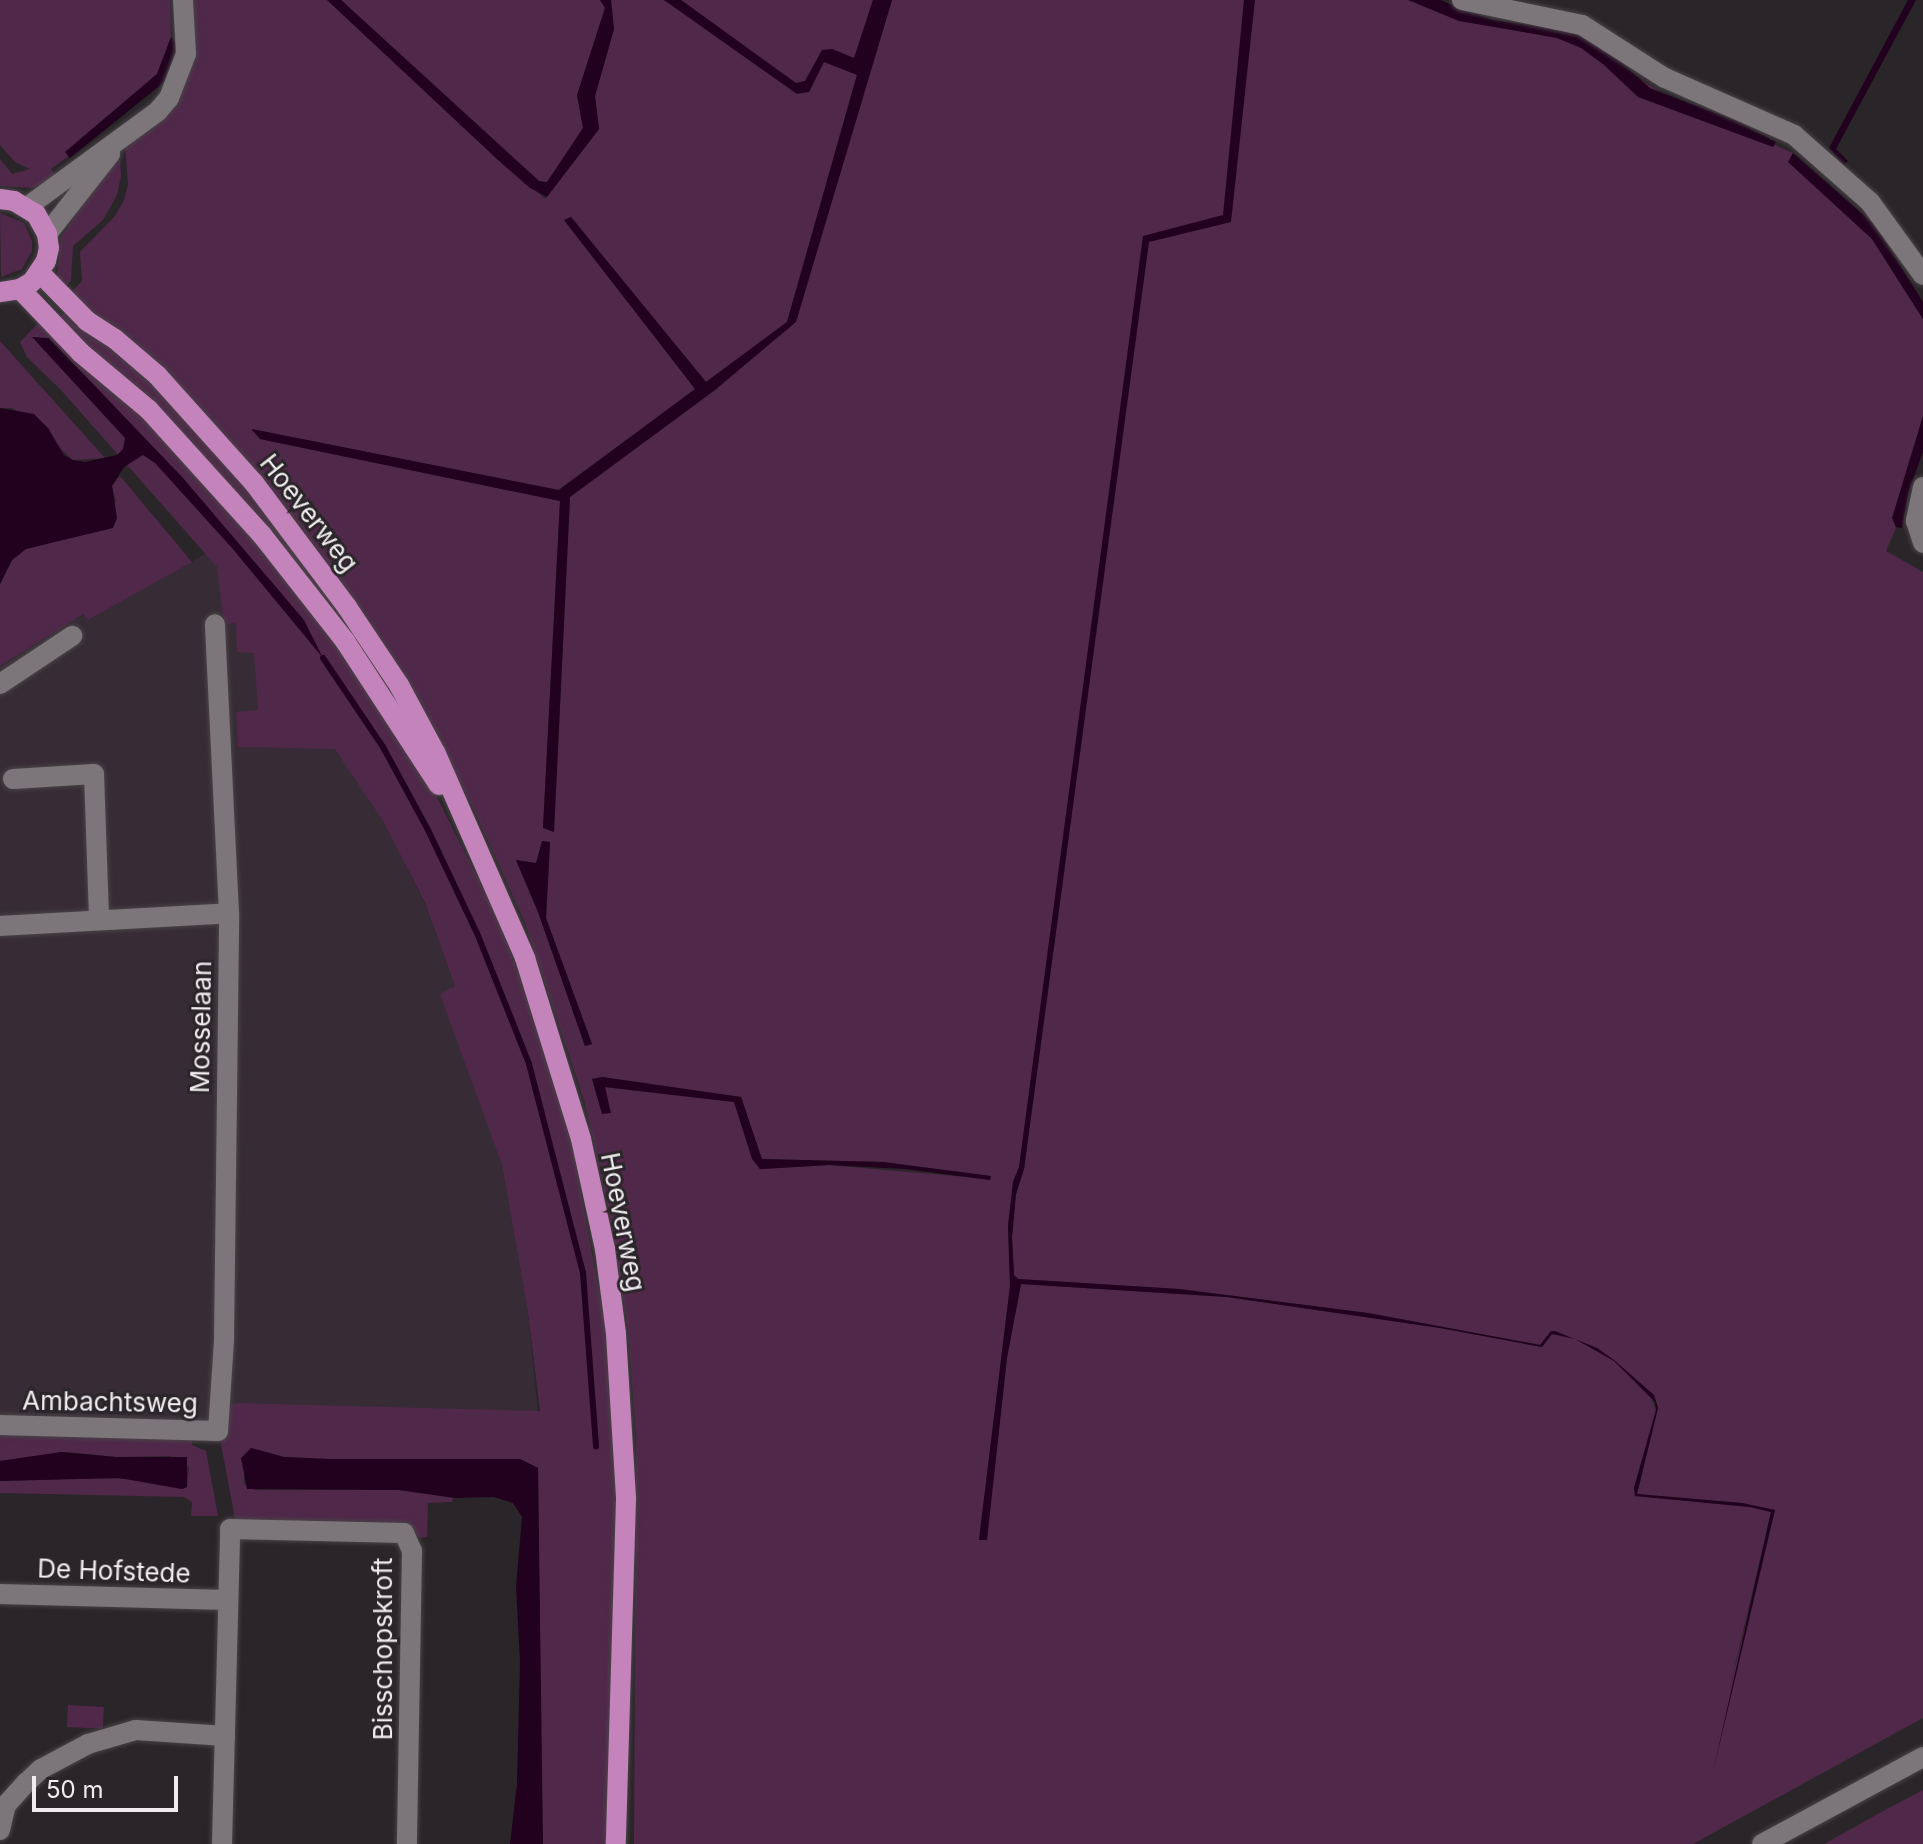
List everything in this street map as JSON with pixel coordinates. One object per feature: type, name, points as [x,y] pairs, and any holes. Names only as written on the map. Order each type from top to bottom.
[{"type":"main road","points":[[0,199],[27,207],[36,214],[47,234],[46,261],[40,273],[10,291]]},
{"type":"main road","name":"Hoeverweg","points":[[40,273],[87,321],[115,339],[157,375],[293,531],[399,685],[436,754],[525,958],[577,1123],[603,1238],[616,1334],[625,1452],[624,1637],[629,1844]]},
{"type":"main road","name":"Hoeverweg","points":[[10,291],[149,410],[262,535],[345,641],[472,835]]},
{"type":"main road","name":"Hoeverweg","points":[[616,1844],[624,1637]]},
{"type":"street","points":[[27,207],[158,111],[176,87],[186,54],[183,0]]},
{"type":"street","points":[[1462,0],[1582,25],[1665,78],[1794,135],[1870,202],[1923,275]]},
{"type":"street","points":[[47,234],[120,137]]},
{"type":"street","points":[[1923,487],[1916,521],[1923,543]]},
{"type":"street","name":"Mosselaan","points":[[215,624],[229,913],[224,1340],[218,1431]]},
{"type":"street","points":[[0,684],[72,636]]},
{"type":"street","points":[[13,779],[94,774],[99,918]]},
{"type":"street","points":[[0,926],[229,913]]},
{"type":"street","name":"Ambachtsweg","points":[[0,1425],[218,1431]]},
{"type":"street","name":"Bisschopskroft","points":[[227,1600],[230,1529],[404,1533],[412,1551],[407,1844]]},
{"type":"street","name":"De Hofstede","points":[[0,1594],[227,1600]]},
{"type":"street","points":[[222,1844],[227,1600]]},
{"type":"street","points":[[0,1830],[6,1805],[27,1782],[41,1769],[88,1744],[136,1730],[225,1736]]},
{"type":"street","points":[[1762,1844],[1923,1757]]},
{"type":"shaded area","points":[[0,0],[170,0],[171,37],[157,74],[66,152],[69,156],[51,169],[58,178],[32,188],[0,186],[0,159],[12,174],[30,169],[15,162],[0,145]]},
{"type":"shaded area","points":[[190,0],[327,0],[545,199],[599,129],[595,96],[614,29],[611,0],[664,0],[809,92],[824,61],[857,74],[787,322],[706,382],[571,217],[564,220],[696,389],[558,490],[252,429],[260,439],[560,501],[543,828],[554,831],[570,497],[715,390],[796,321],[892,0],[1430,0],[1486,22],[1561,31],[1677,102],[1793,153],[1789,162],[1872,239],[1923,319],[1923,416],[1893,518],[1896,528],[1886,551],[1923,572],[1923,1718],[1693,1844],[634,1844],[636,1438],[628,1329],[608,1205],[584,1100],[525,923],[469,799],[371,628],[105,324],[70,294],[82,281],[80,252],[115,216],[124,200],[128,185],[125,145],[168,111],[181,95],[193,57]],"holes":[[[1099,577],[1064,873],[1024,1169],[1016,1194],[1012,1237],[1014,1275],[1018,1279],[1179,1289],[1368,1313],[1541,1345],[1552,1334],[1542,1347],[1440,1328],[1227,1297],[1021,1284],[1007,1358],[986,1540],[979,1539],[1010,1286],[1008,1226],[1013,1182],[1019,1168]],[[550,842],[546,918],[592,1044],[585,1046],[538,912],[516,860],[536,863]],[[602,1077],[741,1097],[761,1159],[883,1162],[990,1176],[990,1179],[829,1165],[760,1169],[734,1102],[604,1087],[602,1114],[592,1079]],[[1618,1364],[1654,1395],[1658,1408],[1637,1494],[1742,1503],[1775,1510],[1729,1691],[1771,1512],[1750,1507],[1635,1496],[1634,1488],[1656,1410],[1649,1394]]]},
{"type":"shaded area","points":[[327,0],[341,0],[539,181],[547,182],[583,128],[577,95],[605,8],[600,0],[611,0],[614,29],[595,96],[599,129],[547,197],[530,188],[498,160]]},
{"type":"shaded area","points":[[341,0],[600,0],[605,8],[577,95],[583,128],[547,183],[539,181]]},
{"type":"shaded area","points":[[664,0],[681,0],[796,83],[805,81],[822,50],[832,49],[854,58],[873,0],[892,0],[796,322],[715,390],[570,497],[554,832],[543,828],[560,501],[260,439],[251,429],[559,490],[695,389],[564,220],[571,217],[706,382],[787,322],[857,75],[824,62],[809,92],[797,94]]},
{"type":"shaded area","points":[[681,0],[873,0],[854,59],[832,49],[805,81],[795,83]]},
{"type":"shaded area","points":[[1244,0],[1255,0],[1231,222],[1149,242],[1024,1169],[1016,1194],[1012,1237],[1014,1275],[1018,1279],[1179,1289],[1368,1313],[1540,1345],[1551,1331],[1574,1339],[1552,1334],[1542,1347],[1440,1328],[1227,1297],[1021,1284],[1007,1358],[987,1540],[979,1540],[1010,1286],[1008,1226],[1013,1182],[1019,1167],[1143,236],[1223,215]]},
{"type":"shaded area","points":[[1408,0],[1440,0],[1492,20],[1573,31],[1613,55],[1650,88],[1736,121],[1776,142],[1773,147],[1638,97],[1581,48],[1557,38],[1459,21]]},
{"type":"shaded area","points":[[1908,0],[1916,0],[1836,149],[1848,161],[1844,165],[1829,148]]},
{"type":"shaded area","points":[[171,37],[177,45],[163,83],[70,158],[65,152],[157,74]]},
{"type":"shaded area","points":[[1793,153],[1874,224],[1923,302],[1923,319],[1872,239],[1788,162]]},
{"type":"shaded area","points":[[116,156],[120,158],[121,176],[117,195],[103,220],[73,246],[71,281],[64,287],[57,278],[61,237]]},
{"type":"shaded area","points":[[0,213],[24,223],[32,241],[32,251],[22,269],[1,277]]},
{"type":"shaded area","points":[[67,310],[107,341],[205,435],[378,659],[370,664],[58,319]]},
{"type":"shaded area","points":[[40,321],[136,407],[263,547],[355,666],[431,785],[499,921],[548,1054],[573,1150],[606,1330],[616,1463],[609,1844],[542,1844],[538,1468],[520,1459],[329,1459],[284,1457],[259,1450],[244,1476],[244,1484],[255,1490],[399,1490],[453,1498],[452,1502],[428,1503],[427,1537],[420,1538],[407,1527],[236,1524],[220,1439],[228,1439],[228,1407],[236,1403],[540,1411],[528,1313],[502,1165],[440,994],[455,986],[425,903],[383,821],[335,749],[238,747],[236,712],[258,710],[254,653],[237,652],[236,623],[224,624],[217,567],[61,390],[27,357],[20,342]]},
{"type":"shaded area","points":[[32,337],[49,338],[183,478],[304,620],[323,658],[232,548],[155,463],[143,455],[124,467],[112,486],[117,518],[113,528],[26,549],[12,560],[0,584],[0,408],[34,414],[48,428],[64,455],[73,460],[85,462],[117,455],[123,449],[125,438]]},
{"type":"shaded area","points":[[0,341],[105,458],[73,460],[54,443],[48,428],[12,408],[0,408]]},
{"type":"shaded area","points":[[1923,416],[1923,452],[1908,493],[1902,528],[1896,527],[1892,518]]},
{"type":"shaded area","points":[[120,476],[192,562],[88,620],[84,614],[0,666],[0,584],[12,560],[26,549],[62,539],[116,502],[112,486]]},
{"type":"shaded area","points":[[212,550],[383,821],[425,904],[455,986],[441,994],[502,1165],[528,1313],[542,1453],[0,1435],[0,666],[85,614],[88,620]]},
{"type":"shaded area","points":[[542,841],[550,842],[546,918],[592,1044],[585,1046],[538,912],[516,860],[536,863]]},
{"type":"shaded area","points":[[602,1077],[741,1097],[762,1159],[883,1162],[991,1176],[990,1180],[905,1169],[829,1165],[760,1169],[752,1159],[734,1102],[605,1087],[611,1113],[602,1114],[592,1079]]},
{"type":"shaded area","points":[[1576,1339],[1614,1360],[1654,1395],[1658,1408],[1637,1494],[1742,1503],[1775,1510],[1713,1772],[1771,1512],[1750,1507],[1635,1496],[1634,1488],[1656,1410],[1655,1402],[1614,1361]]},
{"type":"shaded area","points":[[0,1435],[192,1439],[192,1445],[206,1451],[218,1516],[191,1516],[192,1502],[184,1497],[0,1493],[0,1481],[95,1478],[133,1479],[182,1489],[187,1487],[189,1467],[170,1456],[116,1457],[68,1452],[0,1461]]},
{"type":"shaded area","points":[[251,1448],[284,1457],[329,1459],[520,1459],[538,1468],[543,1844],[510,1844],[517,1784],[520,1661],[516,1587],[522,1517],[513,1503],[494,1497],[456,1498],[399,1490],[247,1489],[241,1458]]},
{"type":"shaded area","points":[[61,1452],[116,1457],[187,1457],[187,1487],[182,1489],[119,1478],[0,1481],[0,1461]]},
{"type":"shaded area","points":[[68,1705],[104,1707],[103,1729],[67,1727]]},
{"type":"shaded area","points":[[1923,1790],[1923,1844],[1824,1844],[1885,1810]]},
{"type":"waterway","points":[[323,658],[383,747],[428,830],[477,933],[529,1064],[583,1273],[596,1447]]}]
